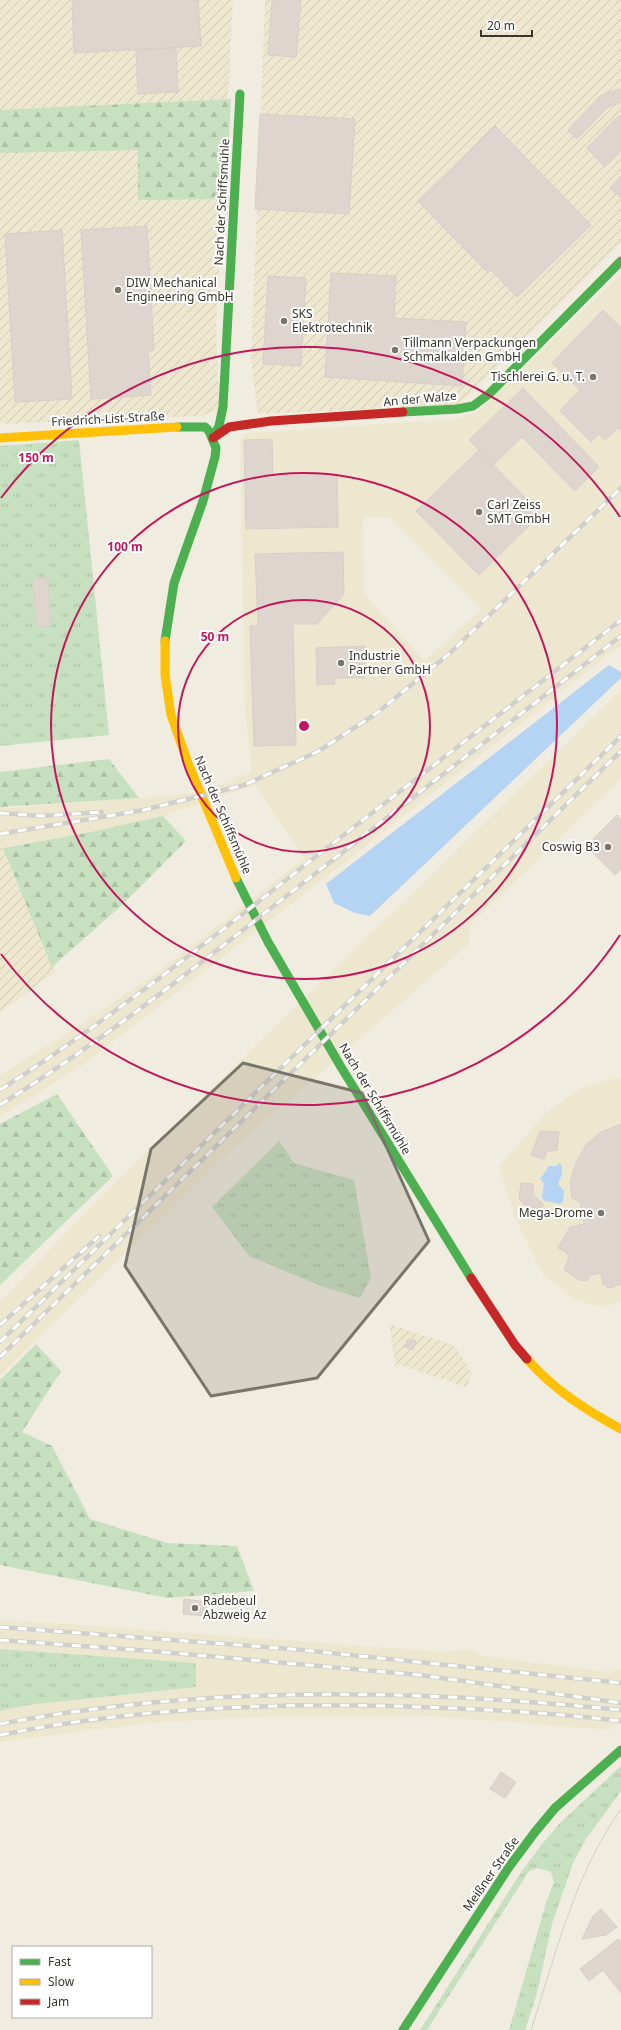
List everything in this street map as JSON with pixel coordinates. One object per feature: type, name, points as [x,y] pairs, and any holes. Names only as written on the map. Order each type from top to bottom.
[{"type":"street","name":"Nach der Schiffsmühle","points":[[240,94],[223,407],[219,426],[213,438],[216,448],[215,457],[203,501],[174,583],[168,613],[165,642],[165,675],[171,715],[188,763],[241,890],[268,942],[341,1067],[463,1266],[515,1345],[542,1376],[584,1409],[621,1429]]},
{"type":"street","name":"An der Walze","points":[[213,438],[229,427],[271,421],[442,410],[473,406],[489,394],[621,261]]},
{"type":"street","name":"Friedrich-List-Straße","points":[[0,438],[197,426],[205,427],[213,438]]},
{"type":"street","name":"Meißner Straße","points":[[402,2030],[509,1866],[535,1832],[555,1808],[621,1750]]},
{"type":"highlighted area","points":[[243,1063],[362,1093],[429,1241],[317,1378],[211,1396],[125,1266],[151,1149]]},
{"type":"shaded area","points":[[0,0],[233,0],[216,327],[219,409],[202,416],[0,424]]},
{"type":"shaded area","points":[[265,0],[621,0],[621,242],[459,405],[258,414],[251,362]]},
{"type":"shaded area","points":[[621,274],[621,645],[321,881],[83,1065],[0,1117],[0,1075],[61,1037],[161,970],[304,858],[255,785],[163,816],[91,832],[0,848],[0,807],[9,808],[198,793],[252,772],[245,711],[240,441],[246,433],[455,419],[478,411]],"holes":[[[363,517],[389,517],[481,609],[424,661],[364,593]]]},
{"type":"shaded area","points":[[621,690],[621,779],[471,924],[469,944],[222,1159],[0,1376],[0,1302],[102,1195]]},
{"type":"shaded area","points":[[0,848],[3,848],[55,972],[0,1013]]},
{"type":"shaded area","points":[[621,1077],[621,1301],[603,1308],[573,1299],[542,1273],[513,1213],[499,1166],[545,1114],[584,1086]]},
{"type":"shaded area","points":[[389,1324],[454,1345],[472,1372],[467,1387],[399,1365],[396,1369]]},
{"type":"shaded area","points":[[0,1619],[447,1652],[458,1649],[472,1650],[484,1656],[610,1672],[621,1668],[621,1722],[609,1730],[430,1716],[255,1717],[150,1723],[0,1742],[0,1711],[28,1705],[196,1687],[196,1663],[0,1649]]},
{"type":"green space","points":[[231,99],[226,199],[138,200],[138,150],[0,153],[0,110]]},
{"type":"green space","points":[[79,440],[109,735],[0,746],[0,446]]},
{"type":"green space","points":[[109,759],[139,798],[0,807],[0,772]]},
{"type":"green space","points":[[163,816],[186,841],[122,905],[52,967],[3,848],[91,832]]},
{"type":"green space","points":[[57,1094],[113,1176],[0,1285],[0,1124]]},
{"type":"green space","points":[[279,1141],[294,1163],[354,1180],[371,1278],[360,1298],[321,1286],[249,1256],[212,1207]]},
{"type":"green space","points":[[36,1344],[61,1371],[22,1432],[52,1446],[90,1519],[167,1543],[237,1546],[254,1591],[168,1598],[0,1565],[0,1380]]},
{"type":"green space","points":[[0,1649],[196,1663],[196,1687],[28,1705],[0,1711]]},
{"type":"green space","points":[[621,1766],[621,1791],[586,1839],[573,1863],[552,1924],[537,1993],[525,2030],[509,2030],[546,1903],[554,1882],[551,1872],[538,1868],[529,1871],[427,2030],[420,2030],[522,1871],[542,1844],[561,1822]]},
{"type":"water","points":[[609,665],[621,672],[621,678],[370,916],[355,913],[334,903],[326,884]]},
{"type":"water","points":[[559,1163],[562,1166],[562,1174],[558,1184],[564,1191],[563,1201],[560,1204],[545,1201],[542,1198],[544,1183],[540,1179],[549,1166],[557,1166]]},
{"type":"building","points":[[72,0],[198,0],[201,46],[74,53]]},
{"type":"building","points":[[272,0],[301,0],[296,57],[268,55]]},
{"type":"building","points":[[176,48],[178,92],[138,94],[136,50]]},
{"type":"building","points":[[621,89],[621,102],[608,107],[577,139],[568,130],[600,96]]},
{"type":"building","points":[[260,114],[355,119],[349,214],[255,209]]},
{"type":"building","points":[[618,116],[621,116],[621,151],[605,167],[587,148]]},
{"type":"building","points":[[495,126],[591,225],[517,297],[491,270],[488,273],[418,201]]},
{"type":"building","points":[[621,176],[621,198],[610,188]]},
{"type":"building","name":"DIW Mechanical Engineering GmbH","points":[[147,226],[154,350],[148,351],[151,395],[91,399],[81,230]]},
{"type":"building","points":[[62,230],[72,399],[15,402],[5,234]]},
{"type":"building","name":"Tillmann Verpackungen Schmalkalden GmbH","points":[[331,273],[396,276],[394,318],[466,322],[462,386],[325,377]]},
{"type":"building","name":"SKS Elektrotechnik","points":[[268,276],[306,278],[301,366],[263,364]]},
{"type":"building","name":"Tischlerei G. u. T.","points":[[603,310],[621,328],[621,431],[618,428],[605,440],[599,434],[591,442],[560,411],[580,390],[552,363]]},
{"type":"building","points":[[523,388],[599,467],[575,491],[522,437],[493,465],[469,440]]},
{"type":"building","points":[[272,439],[273,476],[337,474],[338,527],[246,529],[244,440]]},
{"type":"building","name":"Carl Zeiss SMT GmbH","points":[[479,450],[541,514],[479,575],[416,511]]},
{"type":"building","points":[[343,552],[344,594],[317,624],[293,624],[296,745],[254,746],[250,626],[258,626],[255,554]]},
{"type":"building","points":[[48,578],[51,626],[36,627],[33,579]]},
{"type":"building","name":"Industrie Partner GmbH","points":[[365,646],[365,678],[334,678],[335,684],[317,685],[316,648]]},
{"type":"building","name":"Coswig B3","points":[[617,815],[621,820],[621,869],[615,875],[591,851],[598,844],[593,839]]},
{"type":"building","name":"Mega-Drome","points":[[621,1124],[621,1284],[609,1288],[603,1284],[601,1273],[591,1275],[587,1280],[581,1281],[564,1270],[569,1258],[567,1253],[558,1248],[570,1227],[584,1224],[580,1202],[572,1198],[570,1182],[576,1163],[586,1145],[601,1132]]},
{"type":"building","points":[[540,1131],[559,1132],[557,1150],[547,1151],[544,1159],[531,1155]]},
{"type":"building","points":[[521,1183],[533,1184],[533,1194],[544,1205],[535,1214],[519,1199]]},
{"type":"building","points":[[408,1339],[416,1341],[413,1350],[405,1347]]},
{"type":"building","name":"Radebeul Abzweig Az","points":[[184,1599],[207,1602],[206,1616],[183,1614]]},
{"type":"building","points":[[501,1772],[516,1782],[505,1798],[490,1789]]},
{"type":"building","points":[[601,1909],[617,1927],[606,1935],[582,1939],[593,1916]]},
{"type":"building","points":[[618,1939],[621,1942],[621,1993],[603,1970],[589,1981],[580,1969]]},
{"type":"tram line","points":[[531,2030],[558,1944],[578,1888],[605,1834],[621,1809]]},
{"type":"railway","points":[[0,834],[144,810],[244,785],[317,752],[377,713],[450,653],[621,488]]},
{"type":"railway","points":[[0,1090],[80,1036],[157,980],[621,620]]},
{"type":"railway","points":[[0,1105],[69,1060],[168,988],[621,636]]},
{"type":"railway","points":[[0,1342],[621,736]]},
{"type":"railway","points":[[0,1357],[621,751]]},
{"type":"railway","points":[[0,813],[41,816],[102,812]]},
{"type":"railway","points":[[0,1325],[99,1236]]},
{"type":"railway","points":[[0,1627],[292,1649],[621,1683]]},
{"type":"railway","points":[[0,1640],[151,1651],[420,1675],[621,1703]]},
{"type":"railway","points":[[0,1724],[77,1711],[154,1702],[310,1694],[465,1698],[621,1710]]},
{"type":"railway","points":[[0,1735],[97,1719],[243,1707],[341,1705],[477,1709],[621,1721]]},
{"type":"traffic: fast","points":[[213,438],[219,426],[223,407],[240,94]]},
{"type":"traffic: fast","points":[[403,412],[457,409],[473,406],[489,394],[621,261]]},
{"type":"traffic: fast","points":[[165,641],[174,583],[203,501],[216,448],[209,431],[205,427],[177,427]]},
{"type":"traffic: fast","points":[[236,878],[268,942],[341,1067],[471,1278]]},
{"type":"traffic: fast","points":[[403,2030],[509,1867],[535,1832],[555,1808],[621,1750]]},
{"type":"traffic: slow","points":[[0,438],[177,427]]},
{"type":"traffic: slow","points":[[165,641],[165,675],[171,715],[188,763],[236,878]]},
{"type":"traffic: slow","points":[[527,1359],[559,1390],[621,1429]]},
{"type":"traffic: jam","points":[[213,438],[229,427],[271,421],[403,412]]},
{"type":"traffic: jam","points":[[471,1278],[515,1345],[527,1359]]},
{"type":"place","name":"DIW Mechanical Engineering GmbH","points":[[118,290]]},
{"type":"place","name":"SKS Elektrotechnik","points":[[284,321]]},
{"type":"place","name":"Tillmann Verpackungen Schmalkalden GmbH","points":[[395,350]]},
{"type":"place","name":"Tischlerei G. u. T.","points":[[593,377]]},
{"type":"place","name":"Carl Zeiss SMT GmbH","points":[[479,512]]},
{"type":"place","name":"Industrie Partner GmbH","points":[[341,663]]},
{"type":"place","name":"Coswig B3","points":[[608,847]]},
{"type":"place","name":"Mega-Drome","points":[[601,1213]]},
{"type":"place","name":"Radebeul Abzweig Az","points":[[195,1608]]}]
